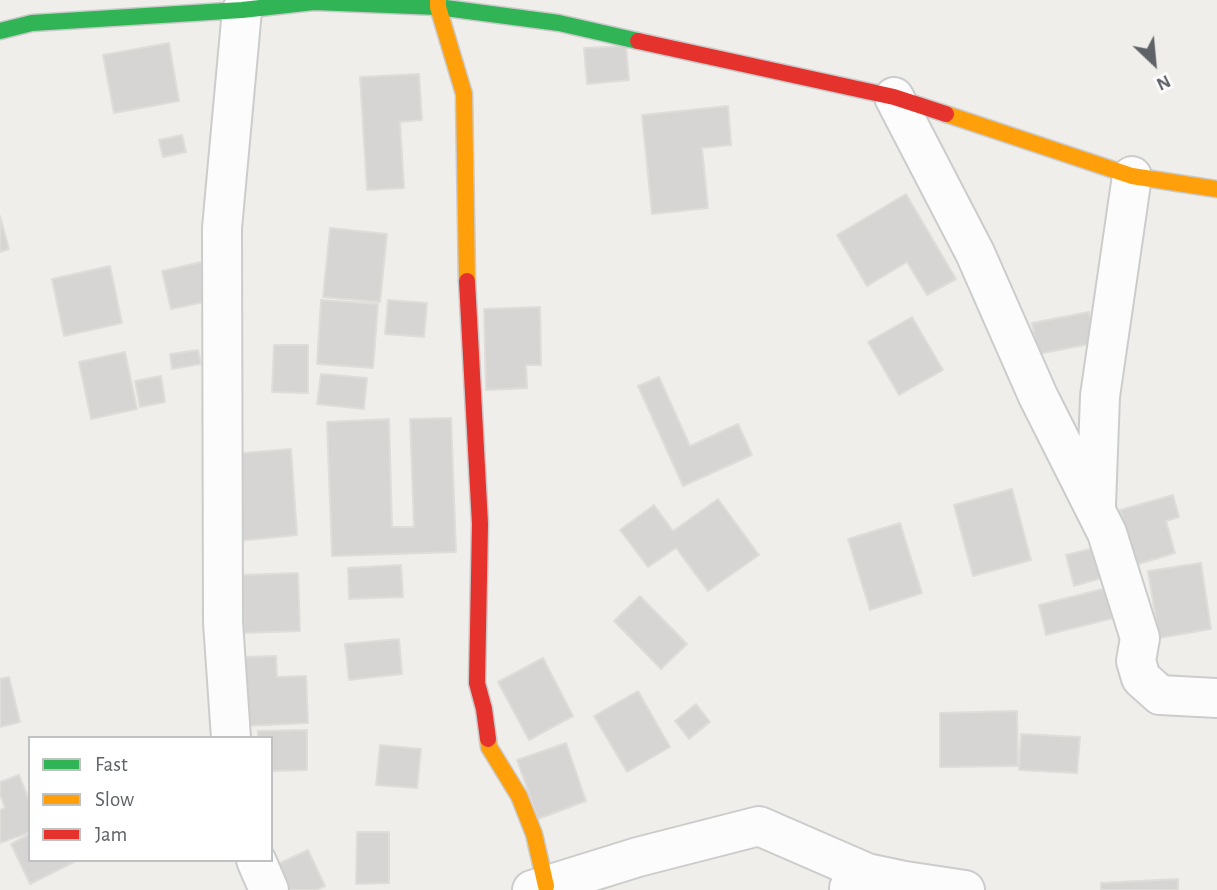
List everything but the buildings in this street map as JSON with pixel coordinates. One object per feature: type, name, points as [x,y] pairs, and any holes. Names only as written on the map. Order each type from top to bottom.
[{"type":"street","points":[[80,0],[119,17]]},
{"type":"street","points":[[0,31],[32,23],[242,10],[314,2],[438,3],[559,23],[894,97],[1132,176],[1217,189]]},
{"type":"street","points":[[438,3],[464,94],[466,261],[480,524],[477,683],[489,747],[519,796],[534,834],[539,888],[759,826],[857,881],[905,881],[965,890]]},
{"type":"street","points":[[231,736],[223,622],[222,228],[242,10]]},
{"type":"street","points":[[894,97],[975,253],[1038,396],[1108,533],[1140,638],[1136,661],[1141,678],[1160,695],[1217,698]]},
{"type":"street","points":[[1096,507],[1100,396],[1132,176]]},
{"type":"street","points":[[257,862],[269,890]]},
{"type":"traffic: fast","points":[[0,31],[32,23],[242,10],[314,2],[438,7],[559,23],[638,41]]},
{"type":"traffic: slow","points":[[438,0],[464,94],[467,281]]},
{"type":"traffic: slow","points":[[946,114],[1132,176],[1217,189]]},
{"type":"traffic: slow","points":[[488,739],[489,747],[519,796],[534,834],[546,886]]},
{"type":"traffic: jam","points":[[638,41],[894,97],[946,114]]},
{"type":"traffic: jam","points":[[467,281],[480,524],[477,683],[488,739]]}]
